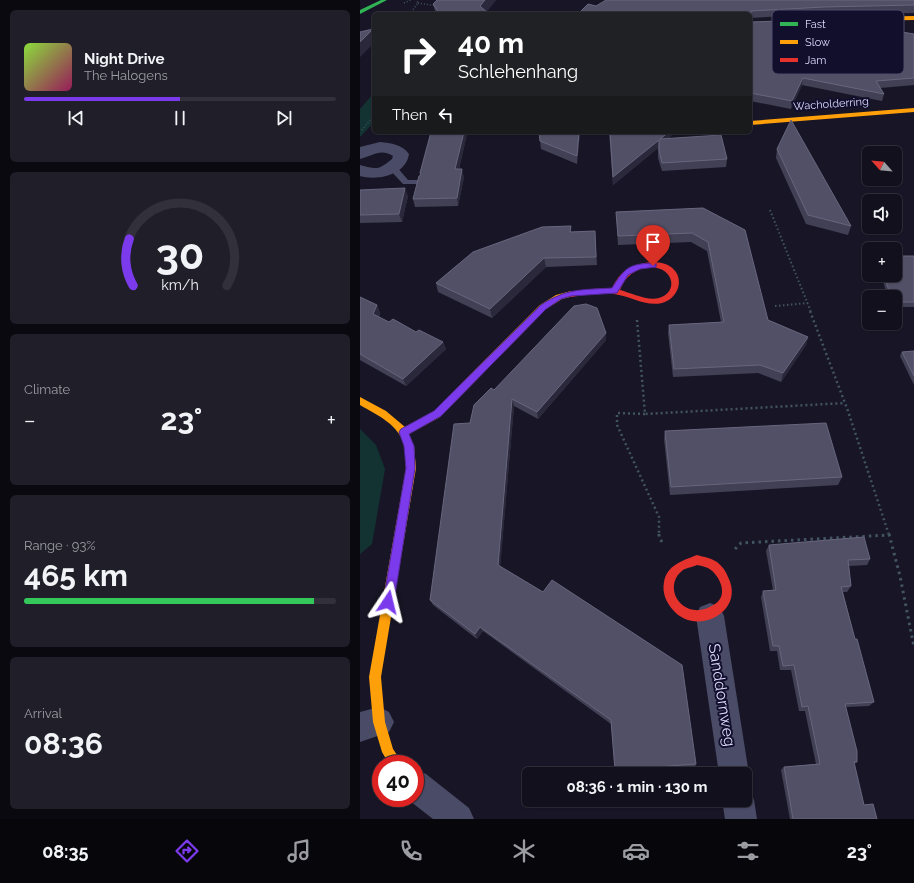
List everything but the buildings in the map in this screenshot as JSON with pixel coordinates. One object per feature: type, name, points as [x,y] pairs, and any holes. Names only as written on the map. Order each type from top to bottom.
[{"type":"street","points":[[363,8],[385,0]]},
{"type":"street","points":[[904,18],[914,18]]},
{"type":"street","name":"Wacholderring","points":[[752,123],[914,110]]},
{"type":"street","points":[[360,154],[372,148],[384,147],[395,149],[401,154],[400,161],[393,168],[378,173],[363,172],[360,170]]},
{"type":"street","points":[[404,432],[437,414],[543,307],[558,297],[570,294],[615,291],[650,301],[666,299],[674,291],[676,281],[672,272],[665,266],[638,266],[626,273],[615,291]]},
{"type":"street","points":[[360,401],[389,418],[404,432],[409,446],[410,468],[369,725],[390,755]]},
{"type":"street","points":[[698,560],[714,566],[724,578],[727,593],[722,606],[710,616],[696,618],[683,614],[672,605],[667,592],[668,580],[681,564],[698,560]]},
{"type":"street","name":"Sanddornweg","points":[[710,616],[733,767]]},
{"type":"street","points":[[424,792],[458,819]]},
{"type":"street","points":[[739,807],[741,819]]},
{"type":"lane","points":[[393,168],[406,182],[418,182]]},
{"type":"path","points":[[416,0],[418,3],[441,6]]},
{"type":"path","points":[[412,12],[418,3]]},
{"type":"path","points":[[360,132],[372,117]]},
{"type":"path","points":[[770,210],[808,303],[845,403],[889,535],[914,647]]},
{"type":"path","points":[[636,298],[645,414]]},
{"type":"path","points":[[775,306],[808,303]]},
{"type":"path","points":[[658,538],[659,517],[617,426],[617,413],[645,414],[845,403]]},
{"type":"path","points":[[714,566],[741,543],[889,535]]},
{"type":"green space","points":[[372,95],[372,124],[360,137],[360,109]]},
{"type":"green space","points":[[360,429],[376,445],[385,469],[372,544],[360,554]]},
{"type":"traffic: fast","points":[[360,12],[385,0]]},
{"type":"traffic: slow","points":[[904,18],[914,18]]},
{"type":"traffic: slow","points":[[752,123],[914,110]]},
{"type":"traffic: slow","points":[[404,432],[437,414],[543,307],[559,297],[571,294]]},
{"type":"traffic: slow","points":[[360,401],[383,414],[402,430],[409,446],[411,468],[375,677],[379,722],[390,755]]},
{"type":"traffic: jam","points":[[571,294],[613,291],[645,300],[661,301],[673,291],[675,278],[669,269],[664,266],[651,264],[644,265],[626,273],[615,291]]},
{"type":"traffic: jam","points":[[697,560],[712,565],[718,570],[725,580],[727,592],[727,597],[721,607],[706,616],[692,616],[680,611],[672,601],[668,589],[670,577],[679,567],[697,560]]},
{"type":"route","points":[[388,602],[410,468],[409,446],[404,432],[437,414],[543,307],[558,297],[570,294],[615,291],[626,273],[638,266],[653,266]]}]
